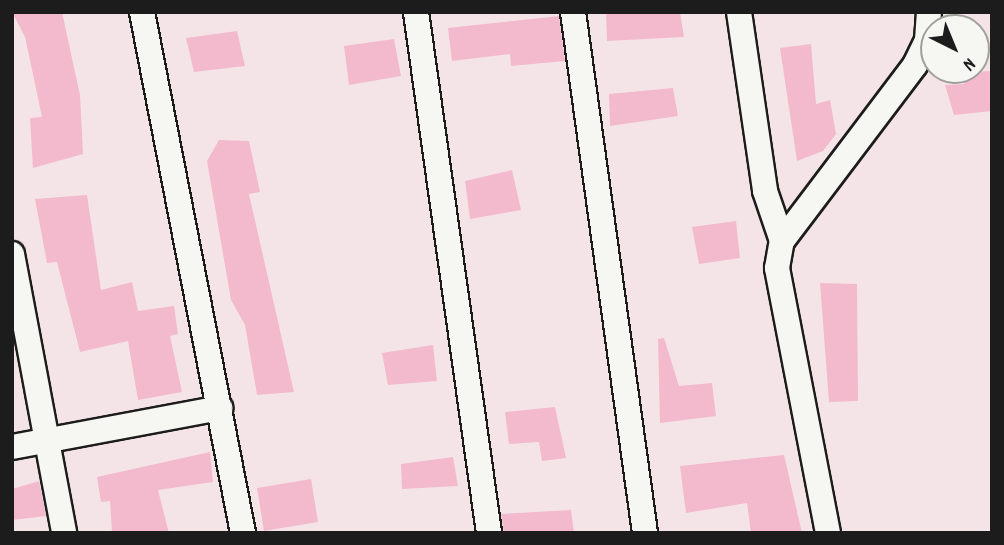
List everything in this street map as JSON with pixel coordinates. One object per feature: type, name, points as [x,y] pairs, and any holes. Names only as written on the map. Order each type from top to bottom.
[{"type":"street","points":[[142,12],[243,533]]},
{"type":"street","points":[[416,12],[489,533]]},
{"type":"street","points":[[573,12],[645,533]]},
{"type":"street","points":[[739,12],[765,191],[782,241]]},
{"type":"street","points":[[828,533],[777,268],[782,241],[915,65],[927,40],[929,12]]},
{"type":"street","points":[[12,254],[64,533]]},
{"type":"street","points":[[12,447],[220,408]]},
{"type":"building","points":[[12,12],[62,12],[80,95],[83,154],[33,168],[30,118],[42,117],[25,37]]},
{"type":"building","points":[[606,12],[680,12],[684,37],[607,41]]},
{"type":"building","points":[[559,16],[565,61],[511,66],[510,54],[452,61],[448,28]]},
{"type":"building","points":[[237,31],[245,66],[194,72],[186,38]]},
{"type":"building","points":[[394,39],[401,76],[349,85],[344,46]]},
{"type":"building","points":[[811,44],[816,104],[830,100],[836,134],[823,151],[797,161],[780,48]]},
{"type":"building","points":[[990,71],[992,111],[954,115],[945,85],[990,84]]},
{"type":"building","points":[[673,88],[678,116],[610,126],[609,94]]},
{"type":"building","points":[[219,140],[249,141],[260,192],[249,194],[294,392],[257,395],[245,325],[231,300],[207,161]]},
{"type":"building","points":[[512,170],[521,210],[470,219],[465,181]]},
{"type":"building","points":[[87,195],[101,290],[132,282],[138,311],[174,306],[178,334],[170,336],[182,392],[138,400],[128,341],[80,352],[57,262],[47,263],[35,199]]},
{"type":"building","points":[[736,221],[740,258],[699,264],[692,227]]},
{"type":"building","points":[[820,283],[857,284],[858,401],[829,402]]},
{"type":"building","points":[[664,338],[679,386],[712,383],[716,416],[660,423],[658,339]]},
{"type":"building","points":[[433,345],[437,381],[388,385],[382,353]]},
{"type":"building","points":[[555,407],[566,458],[542,461],[539,442],[509,444],[505,412]]},
{"type":"building","points":[[210,452],[213,482],[158,490],[169,533],[112,533],[110,501],[101,502],[97,477]]},
{"type":"building","points":[[784,455],[802,533],[751,533],[747,503],[686,513],[680,466]]},
{"type":"building","points":[[453,457],[458,486],[402,489],[401,464]]},
{"type":"building","points":[[311,479],[318,522],[264,531],[257,488]]},
{"type":"building","points":[[39,481],[46,516],[12,520],[12,489]]},
{"type":"building","points":[[571,510],[574,533],[504,533],[501,514]]}]
